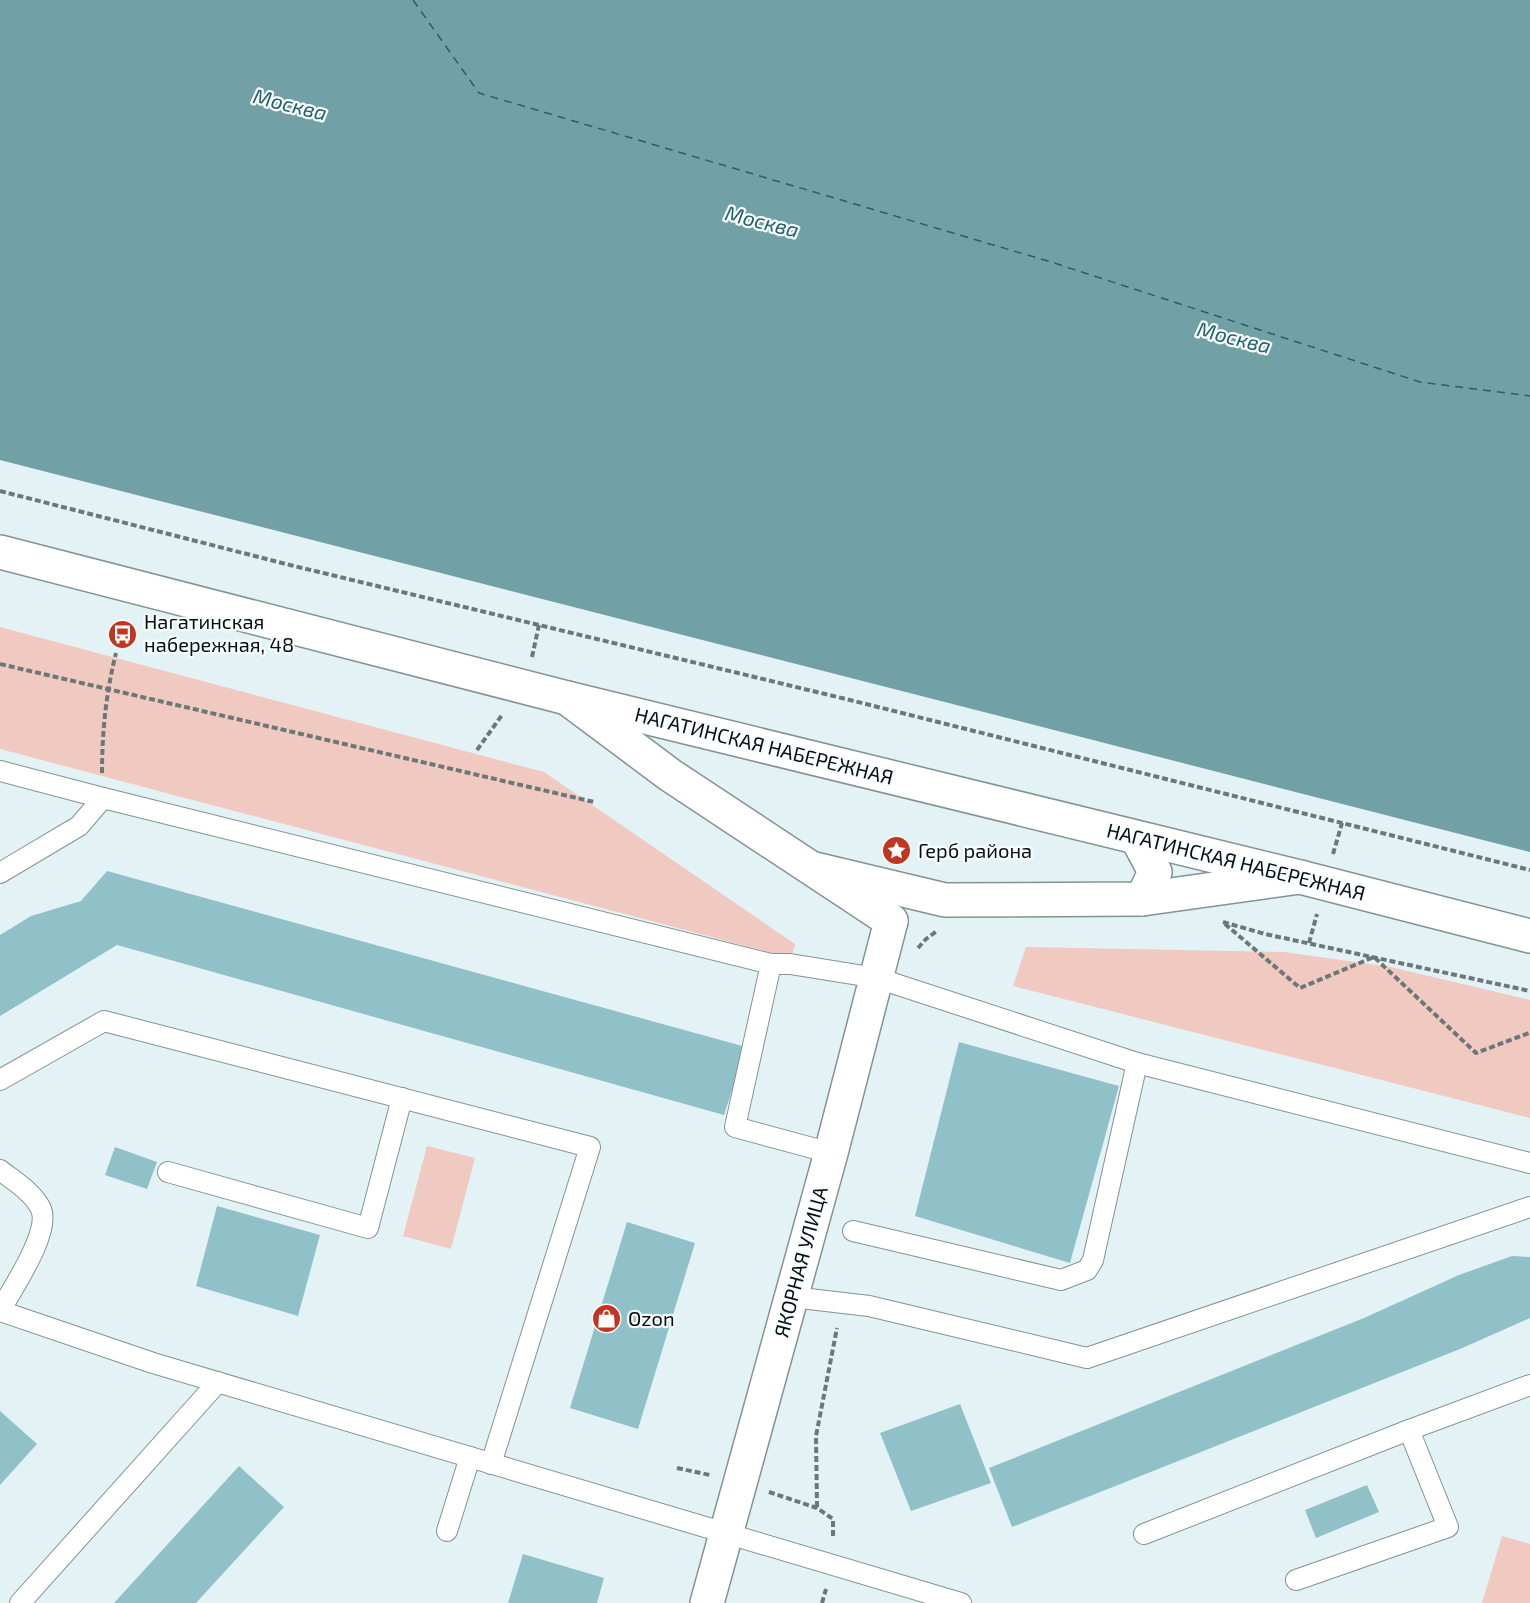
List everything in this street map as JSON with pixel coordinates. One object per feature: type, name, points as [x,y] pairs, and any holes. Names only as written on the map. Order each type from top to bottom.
[{"type":"street","name":"НАГАТИНСКАЯ НАБЕРЕЖНАЯ","points":[[0,552],[567,698],[1300,877],[1530,936]]},
{"type":"street","points":[[567,698],[670,775],[891,921],[945,900]]},
{"type":"street","points":[[670,775],[661,753],[669,735],[698,730]]},
{"type":"street","points":[[1137,838],[1155,872],[1142,899]]},
{"type":"street","points":[[815,869],[945,900],[1142,899],[1300,877]]},
{"type":"street","name":"ЯКОРНАЯ УЛИЦА","points":[[707,1603],[831,1153],[891,921]]},
{"type":"lane","points":[[0,771],[771,964],[790,964],[877,978],[1137,1063],[1530,1163]]},
{"type":"lane","points":[[0,873],[80,826],[102,798]]},
{"type":"lane","points":[[771,964],[735,1127],[831,1153]]},
{"type":"lane","points":[[0,1080],[104,1021],[590,1147],[491,1464]]},
{"type":"lane","points":[[853,1231],[1061,1280],[1087,1270],[1093,1260],[1137,1063]]},
{"type":"lane","points":[[168,1172],[368,1228],[402,1098]]},
{"type":"lane","points":[[0,1170],[29,1192],[42,1210],[39,1239],[0,1311],[153,1363],[961,1603]]},
{"type":"lane","points":[[792,1297],[869,1306],[1087,1358],[1530,1207]]},
{"type":"lane","points":[[20,1603],[218,1382]]},
{"type":"lane","points":[[1144,1534],[1530,1384]]},
{"type":"lane","points":[[1296,1580],[1448,1527],[1409,1430]]},
{"type":"lane","points":[[447,1531],[470,1457]]},
{"type":"path","points":[[0,491],[290,565],[854,701],[1530,870]]},
{"type":"path","points":[[102,742],[107,689],[116,652]]},
{"type":"path","points":[[0,664],[594,802]]},
{"type":"path","points":[[477,750],[504,712],[493,709]]},
{"type":"path","points":[[1374,957],[1300,988],[1222,922],[1265,934],[1374,957],[1530,991]]},
{"type":"path","points":[[1374,957],[1476,1053],[1530,1033]]},
{"type":"path","points":[[816,1508],[816,1436],[842,1303]]},
{"type":"path","points":[[677,1468],[741,1482],[816,1508],[833,1519],[832,1564]]},
{"type":"shaded area","points":[[0,627],[544,772],[795,944],[791,958],[0,749]]},
{"type":"shaded area","points":[[1026,947],[1284,952],[1391,967],[1530,1000],[1530,1118],[1013,986]]},
{"type":"shaded area","points":[[427,1146],[475,1158],[451,1249],[403,1236]]},
{"type":"shaded area","points":[[1502,1536],[1530,1544],[1530,1603],[1482,1603]]},
{"type":"water","name":"Москва","points":[[0,0],[1530,0],[1530,852],[0,460]]},
{"type":"building","points":[[107,871],[746,1047],[724,1115],[117,945],[0,1016],[0,935],[31,916],[81,901]]},
{"type":"building","points":[[959,1042],[1119,1086],[1070,1263],[915,1216]]},
{"type":"building","points":[[115,1147],[157,1162],[147,1189],[105,1175]]},
{"type":"building","points":[[217,1206],[320,1235],[298,1316],[196,1286]]},
{"type":"building","points":[[627,1222],[695,1243],[638,1429],[570,1408]]},
{"type":"building","points":[[1512,1256],[1530,1257],[1530,1318],[1460,1349],[1012,1527],[989,1468],[1364,1318],[1459,1275]]},
{"type":"building","points":[[960,1404],[991,1483],[911,1511],[880,1433]]},
{"type":"building","points":[[0,1411],[37,1444],[0,1485]]},
{"type":"building","points":[[239,1466],[284,1507],[196,1603],[114,1603]]},
{"type":"building","points":[[1367,1485],[1379,1512],[1316,1538],[1305,1510]]},
{"type":"building","points":[[523,1554],[604,1578],[597,1603],[508,1603]]},
{"type":"ferry route","points":[[413,0],[479,93],[1051,262],[1420,382],[1530,396]]},
{"type":"place","name":"Нагатинская набережная, 48","points":[[123,634]]},
{"type":"place","name":"Герб района","points":[[897,851]]},
{"type":"place","name":"Ozon","points":[[607,1319]]}]
